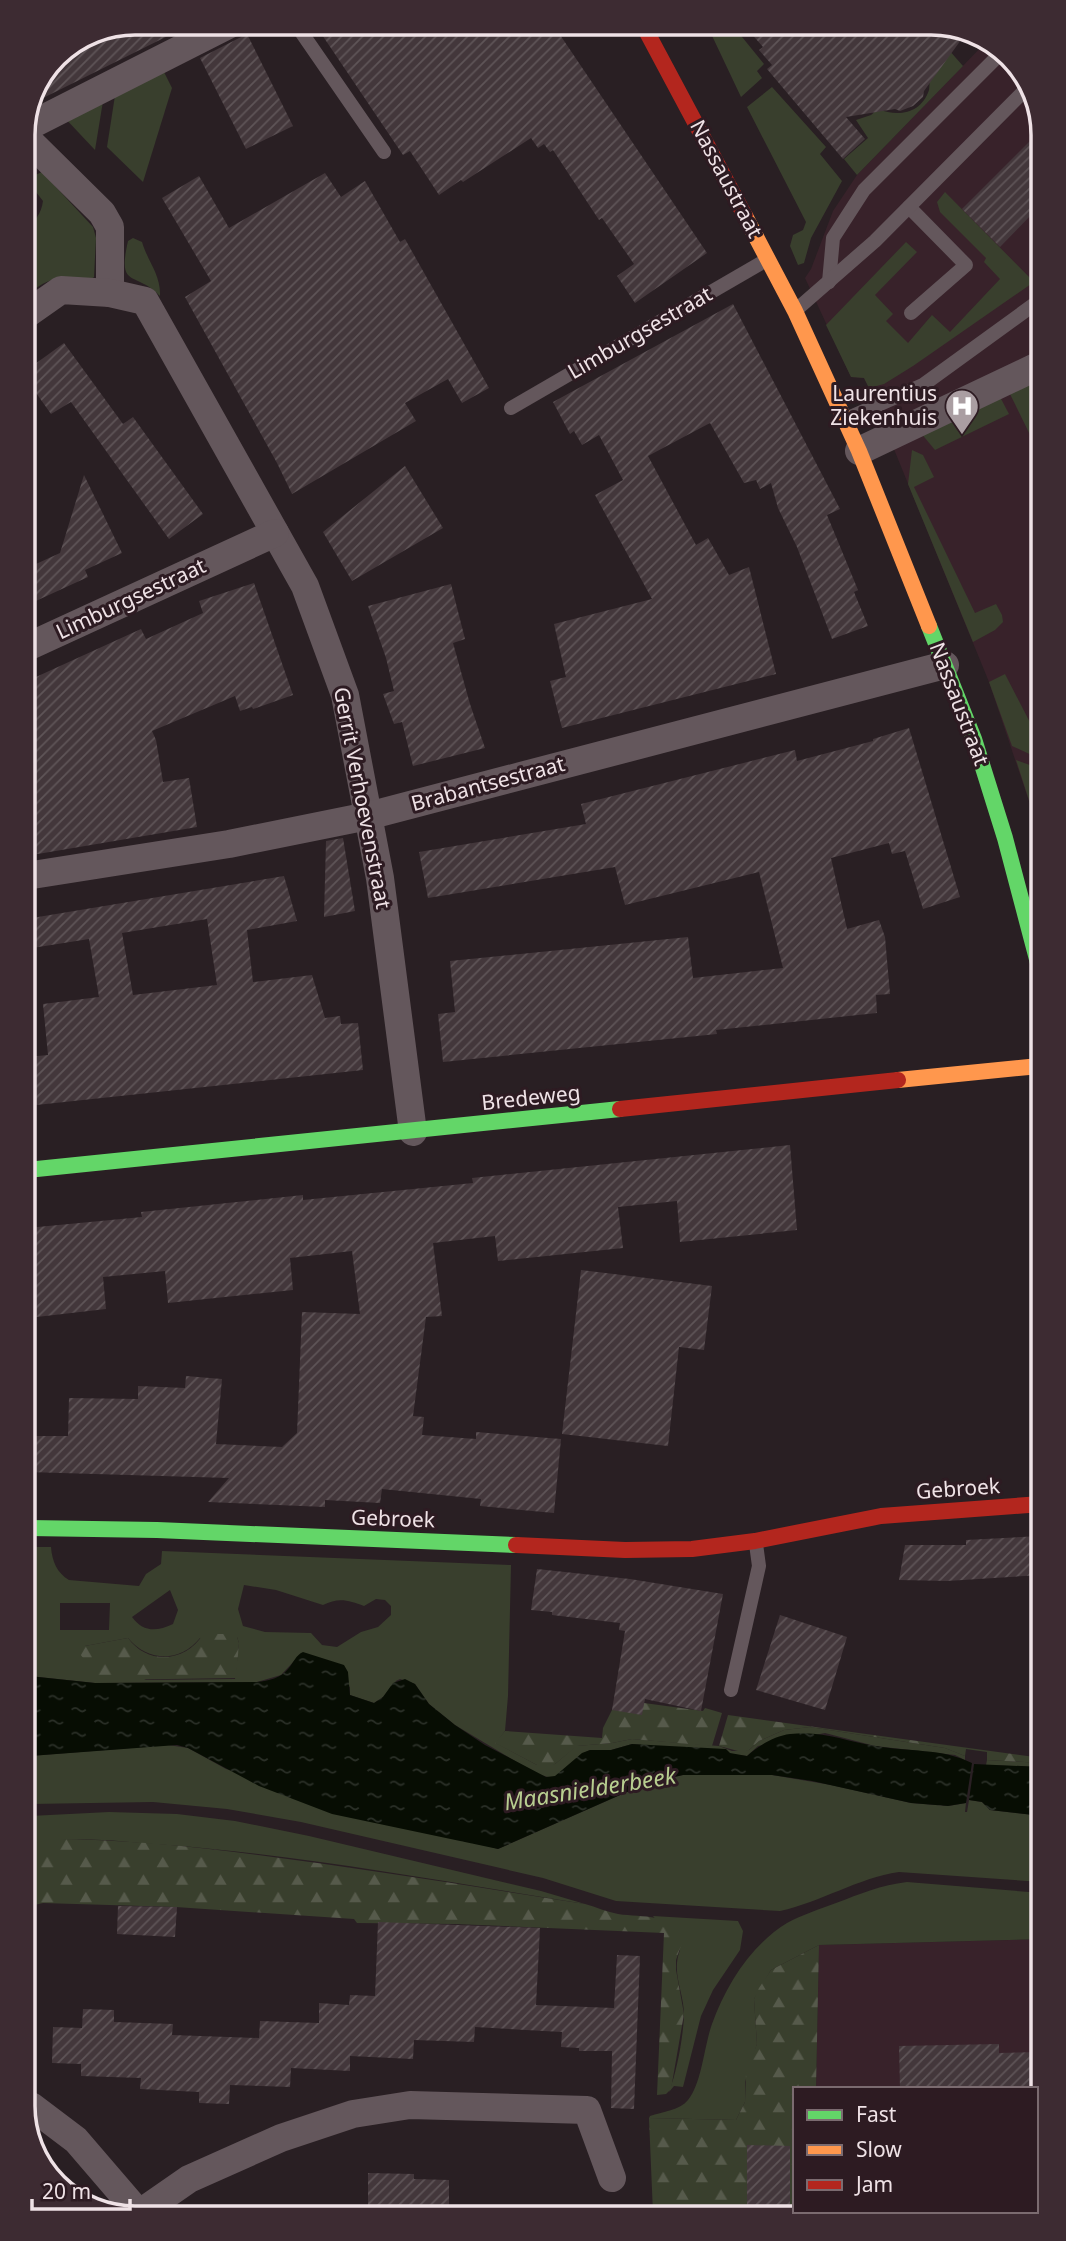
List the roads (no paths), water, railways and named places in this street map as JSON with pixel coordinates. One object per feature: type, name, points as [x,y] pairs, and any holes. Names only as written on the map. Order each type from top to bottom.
[{"type":"street","points":[[36,122],[208,35]]},
{"type":"street","name":"Nassaustraat","points":[[648,35],[795,311],[859,451],[945,664],[984,771],[1031,938]]},
{"type":"street","points":[[35,147],[102,213],[110,227],[110,293]]},
{"type":"street","name":"Gerrit Verhoevenstraat","points":[[35,308],[61,290],[110,293],[145,301],[305,586],[345,695],[380,878],[413,1132]]},
{"type":"street","points":[[859,451],[1031,369]]},
{"type":"street","name":"Limburgsestraat","points":[[35,643],[275,533]]},
{"type":"street","name":"Brabantsestraat","points":[[35,875],[229,844],[368,816],[945,664]]},
{"type":"street","name":"Bredeweg","points":[[35,1169],[1031,1067]]},
{"type":"street","name":"Gebroek","points":[[35,1528],[157,1530],[625,1550],[692,1549],[755,1541],[881,1516],[1031,1505]]},
{"type":"street","points":[[154,2206],[189,2179],[281,2138],[353,2114],[410,2105],[587,2110],[612,2178]]},
{"type":"street","points":[[35,2109],[76,2140],[132,2206]]},
{"type":"lane","points":[[303,35],[384,152]]},
{"type":"lane","points":[[829,282],[833,238],[864,190],[995,59]]},
{"type":"lane","points":[[795,311],[909,207],[1022,93]]},
{"type":"lane","points":[[909,207],[965,265],[911,313]]},
{"type":"lane","name":"Limburgsestraat","points":[[511,408],[768,259]]},
{"type":"lane","points":[[845,420],[923,385],[1031,307]]},
{"type":"lane","points":[[731,1690],[759,1566],[755,1541]]},
{"type":"water","name":"Maasnielderbeek","points":[[303,1652],[344,1665],[348,1672],[350,1695],[374,1703],[383,1697],[393,1683],[405,1679],[415,1684],[429,1704],[455,1725],[485,1745],[546,1777],[555,1776],[582,1753],[590,1750],[611,1750],[632,1744],[726,1749],[730,1753],[747,1756],[778,1737],[813,1733],[876,1746],[949,1755],[972,1763],[966,1803],[948,1806],[911,1803],[772,1775],[683,1775],[645,1784],[498,1849],[332,1814],[259,1786],[188,1748],[177,1745],[35,1756],[35,1677],[95,1683],[257,1682],[282,1675]]},
{"type":"water","points":[[974,1764],[1031,1767],[1031,1815],[990,1810],[982,1802],[969,1800]]},
{"type":"place","name":"Laurentius Ziekenhuis","points":[[962,436]]}]
